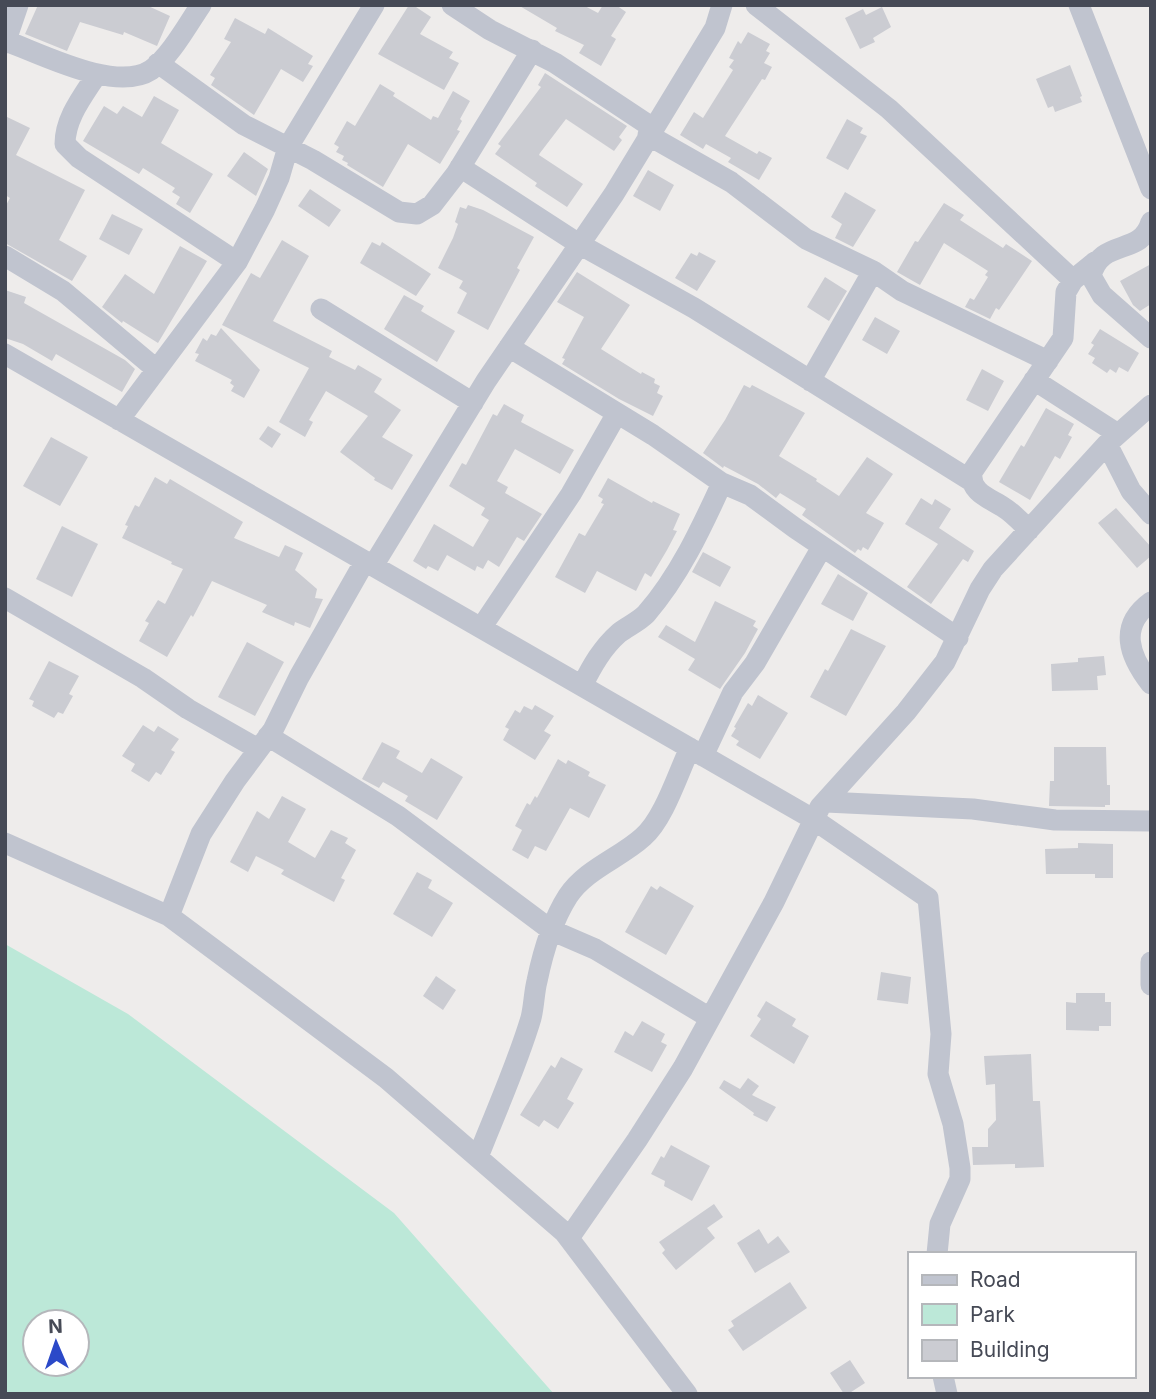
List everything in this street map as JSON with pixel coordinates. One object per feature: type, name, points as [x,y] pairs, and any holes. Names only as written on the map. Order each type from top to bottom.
[{"type":"street","points":[[18,5],[6,42],[97,75],[128,77],[151,70],[168,52],[201,5]]},
{"type":"street","points":[[119,420],[237,262],[270,199],[288,147],[374,5]]},
{"type":"street","points":[[452,5],[490,30],[532,50],[651,132],[731,182],[806,239],[873,271],[902,291],[1048,361]]},
{"type":"street","points":[[169,916],[201,834],[263,743],[369,563],[509,347],[614,194],[715,28],[722,5]]},
{"type":"street","points":[[756,5],[889,109],[1073,280]]},
{"type":"street","points":[[1079,5],[1151,189]]},
{"type":"street","points":[[158,63],[244,125],[288,147],[399,212],[417,214],[432,205],[460,167],[532,50]]},
{"type":"street","points":[[97,75],[75,108],[65,131],[65,144],[79,158],[237,262]]},
{"type":"street","points":[[460,167],[579,244],[694,308],[970,481],[985,497],[1005,508],[1029,530]]},
{"type":"street","points":[[970,481],[980,457],[1063,338],[1066,292],[1073,280],[1111,250],[1135,243],[1151,222]]},
{"type":"street","points":[[5,256],[63,291],[156,369]]},
{"type":"street","points":[[1095,262],[1091,276],[1102,295],[1151,338]]},
{"type":"street","points":[[810,381],[873,271]]},
{"type":"street","points":[[321,309],[473,403]]},
{"type":"street","points":[[509,347],[653,435],[722,483],[750,495],[958,638]]},
{"type":"street","points":[[5,354],[697,752],[820,811],[928,898],[941,1034],[938,1074],[953,1124],[960,1168],[960,1179],[940,1224],[937,1252]]},
{"type":"street","points":[[1034,380],[1112,439],[1131,491],[1151,514]]},
{"type":"street","points":[[569,1238],[637,1140],[682,1068],[820,811],[862,759],[906,712],[945,662],[980,589],[993,569],[1112,439],[1151,405]]},
{"type":"street","points":[[481,628],[571,494],[617,415]]},
{"type":"street","points":[[582,686],[600,653],[620,633],[643,617],[676,573],[701,530],[722,483]]},
{"type":"street","points":[[478,1157],[531,1016],[551,930],[569,894],[609,859],[644,837],[733,692],[755,663],[822,547]]},
{"type":"street","points":[[5,598],[398,816],[551,930],[595,949],[710,1018]]},
{"type":"street","points":[[1151,602],[1132,620],[1129,633],[1133,653],[1151,684]]},
{"type":"street","points":[[820,811],[973,809],[1055,820],[1151,821]]},
{"type":"street","points":[[5,842],[169,916],[386,1078],[569,1238],[687,1394]]},
{"type":"street","points":[[1151,962],[1151,985]]},
{"type":"green space","points":[[5,944],[128,1014],[394,1213],[554,1394],[5,1394]]},
{"type":"building","points":[[38,5],[146,5],[170,16],[157,46],[124,32],[123,35],[80,22],[67,51],[25,34]]},
{"type":"building","points":[[409,5],[431,17],[420,34],[453,52],[449,58],[459,63],[444,90],[378,54]]},
{"type":"building","points":[[518,5],[583,5],[598,13],[603,5],[616,5],[626,12],[611,36],[616,39],[601,66],[579,53],[584,45],[555,31],[557,28]]},
{"type":"building","points":[[882,7],[891,27],[873,38],[875,42],[860,49],[845,18],[863,9],[866,15]]},
{"type":"building","points":[[235,18],[265,34],[268,28],[313,56],[308,64],[313,66],[303,82],[281,69],[254,115],[211,85],[215,78],[210,75],[231,42],[224,39]]},
{"type":"building","points":[[748,32],[770,44],[766,51],[770,53],[764,63],[772,67],[725,136],[757,154],[759,151],[772,158],[759,180],[728,162],[731,158],[706,144],[703,149],[680,135],[694,112],[703,118],[733,70],[729,67],[734,60],[729,58],[738,41],[741,44]]},
{"type":"building","points":[[1070,65],[1082,102],[1055,112],[1053,106],[1048,108],[1036,79]]},
{"type":"building","points":[[545,73],[627,126],[614,151],[566,119],[540,153],[539,155],[583,184],[567,207],[495,154],[501,146],[498,144],[541,87],[538,85]]},
{"type":"building","points":[[380,84],[395,93],[393,96],[431,120],[433,116],[438,118],[453,91],[470,101],[460,119],[462,121],[457,130],[460,131],[440,164],[408,144],[383,187],[347,165],[348,163],[342,160],[344,156],[336,152],[339,147],[334,144],[347,121],[355,126]]},
{"type":"building","points":[[154,96],[179,110],[161,143],[213,174],[190,213],[176,204],[180,197],[172,192],[175,188],[143,168],[139,174],[83,141],[104,106],[117,114],[123,106],[142,117]]},
{"type":"building","points":[[5,116],[30,128],[16,155],[85,190],[59,240],[87,256],[72,281],[5,243],[5,207],[10,198],[5,195]]},
{"type":"building","points":[[847,119],[863,128],[860,133],[867,136],[848,170],[826,158]]},
{"type":"building","points":[[244,152],[268,169],[256,196],[227,176]]},
{"type":"building","points":[[648,170],[674,185],[660,211],[633,196]]},
{"type":"building","points":[[310,189],[341,210],[329,227],[298,206]]},
{"type":"building","points":[[845,192],[876,210],[853,247],[835,238],[842,224],[831,217]]},
{"type":"building","points":[[944,203],[964,215],[960,220],[1003,248],[1006,244],[1032,261],[990,319],[965,307],[970,298],[974,300],[988,277],[985,275],[988,271],[944,243],[920,285],[897,272],[915,241],[918,242]]},
{"type":"building","points":[[468,205],[534,237],[488,330],[457,313],[467,293],[459,288],[463,281],[438,268],[453,238],[460,207],[466,209]]},
{"type":"building","points":[[112,214],[143,229],[129,255],[99,239]]},
{"type":"building","points":[[282,240],[309,256],[273,321],[332,351],[329,357],[355,370],[358,365],[382,379],[374,392],[401,410],[382,437],[413,455],[392,490],[374,480],[375,478],[340,452],[368,416],[326,391],[309,420],[313,422],[305,437],[279,422],[309,368],[222,325],[251,273],[260,278]]},
{"type":"building","points":[[372,242],[380,246],[382,242],[431,274],[416,296],[360,263]]},
{"type":"building","points":[[180,246],[207,261],[158,343],[123,321],[122,323],[102,307],[125,274],[154,294]]},
{"type":"building","points":[[699,252],[716,261],[697,291],[675,278],[691,253],[697,256]]},
{"type":"building","points":[[1151,264],[1151,304],[1140,311],[1133,305],[1120,281]]},
{"type":"building","points":[[577,272],[630,305],[601,349],[641,374],[642,372],[655,379],[654,383],[660,386],[657,393],[663,396],[653,416],[619,399],[562,364],[565,359],[562,358],[584,317],[557,302]]},
{"type":"building","points":[[825,277],[847,291],[829,321],[807,307]]},
{"type":"building","points":[[5,290],[26,297],[24,303],[125,360],[135,369],[122,392],[56,354],[52,361],[23,344],[5,338]]},
{"type":"building","points":[[404,295],[424,306],[421,311],[455,331],[437,362],[384,329]]},
{"type":"building","points":[[875,317],[900,331],[887,354],[862,340]]},
{"type":"building","points":[[221,328],[260,370],[244,398],[231,391],[234,386],[230,383],[232,380],[195,361],[199,354],[195,353],[203,338],[207,341],[211,334],[216,336]]},
{"type":"building","points":[[1100,329],[1139,353],[1128,372],[1119,367],[1116,373],[1110,369],[1107,373],[1092,363],[1095,358],[1088,354]]},
{"type":"building","points":[[982,369],[1004,381],[988,411],[966,400]]},
{"type":"building","points":[[744,385],[750,388],[752,385],[805,413],[779,456],[839,496],[867,457],[893,474],[866,513],[884,523],[868,550],[863,547],[855,553],[802,515],[806,509],[780,493],[776,498],[758,484],[724,466],[723,468],[703,453]]},
{"type":"building","points":[[504,404],[524,415],[521,422],[574,450],[560,474],[515,449],[497,481],[508,487],[505,493],[542,514],[524,541],[517,537],[499,567],[488,560],[483,569],[477,566],[475,571],[447,555],[438,571],[428,566],[426,569],[413,561],[434,524],[473,547],[489,520],[481,515],[485,508],[449,486],[462,463],[466,465],[493,414],[497,416]]},
{"type":"building","points":[[1046,408],[1074,424],[1068,435],[1072,437],[1060,459],[1055,456],[1030,500],[999,482],[1021,445],[1024,447]]},
{"type":"building","points":[[268,426],[281,434],[272,448],[259,439]]},
{"type":"building","points":[[51,437],[88,457],[60,506],[23,486]]},
{"type":"building","points":[[155,477],[167,484],[170,479],[243,522],[234,538],[279,557],[285,545],[303,553],[295,570],[317,589],[315,598],[323,599],[310,628],[295,622],[294,626],[262,612],[267,605],[212,581],[167,657],[139,641],[149,623],[145,621],[158,600],[165,604],[183,569],[122,538],[135,505],[139,507]]},
{"type":"building","points":[[608,478],[652,503],[653,501],[680,514],[673,530],[677,531],[651,577],[645,573],[636,591],[597,571],[585,593],[555,577],[579,533],[585,536],[604,504],[601,503],[603,499],[598,496]]},
{"type":"building","points":[[921,498],[932,505],[935,499],[951,509],[939,528],[974,551],[968,562],[963,559],[931,604],[907,587],[938,544],[905,524]]},
{"type":"building","points":[[1116,508],[1151,547],[1151,556],[1137,568],[1098,523]]},
{"type":"building","points":[[62,526],[98,544],[72,597],[36,579]]},
{"type":"building","points":[[703,552],[731,567],[720,587],[692,572]]},
{"type":"building","points":[[838,574],[868,593],[853,621],[821,604]]},
{"type":"building","points":[[715,601],[756,621],[753,626],[758,629],[720,689],[688,670],[695,659],[658,637],[666,625],[695,642]]},
{"type":"building","points":[[851,629],[886,646],[846,716],[810,697]]},
{"type":"building","points":[[247,642],[284,662],[255,716],[218,697]]},
{"type":"building","points":[[1104,656],[1106,675],[1097,676],[1098,690],[1052,691],[1051,664]]},
{"type":"building","points":[[49,661],[79,676],[69,694],[73,696],[63,714],[58,712],[54,718],[32,706],[34,701],[29,699]]},
{"type":"building","points":[[758,695],[788,713],[760,759],[736,745],[739,741],[731,736],[748,703],[752,706]]},
{"type":"building","points":[[535,705],[554,716],[544,731],[551,735],[535,760],[503,740],[509,729],[505,727],[515,710],[520,713],[524,706],[532,710]]},
{"type":"building","points":[[143,725],[154,732],[158,726],[179,739],[171,750],[175,752],[161,775],[156,772],[149,782],[131,771],[135,764],[122,756]]},
{"type":"building","points":[[382,742],[400,751],[396,758],[422,773],[431,758],[463,777],[437,820],[405,801],[408,796],[383,782],[379,788],[362,779]]},
{"type":"building","points":[[1054,747],[1106,747],[1110,805],[1049,806],[1050,781],[1054,781]]},
{"type":"building","points":[[558,759],[566,764],[568,760],[590,772],[588,776],[606,785],[589,818],[570,808],[546,851],[535,846],[528,859],[512,850],[522,830],[515,826],[527,803],[530,805],[535,796],[537,798]]},
{"type":"building","points":[[282,796],[306,809],[288,842],[315,858],[331,830],[348,838],[345,843],[356,850],[341,878],[345,880],[334,902],[281,874],[284,870],[256,856],[248,872],[230,862],[257,811],[269,819]]},
{"type":"building","points":[[1078,843],[1113,844],[1113,878],[1095,878],[1095,874],[1046,874],[1045,849],[1078,848]]},
{"type":"building","points":[[417,872],[432,880],[428,888],[453,903],[432,937],[393,914]]},
{"type":"building","points":[[651,886],[657,890],[660,886],[694,906],[666,955],[625,932]]},
{"type":"building","points":[[881,972],[911,977],[908,1004],[877,1000]]},
{"type":"building","points":[[436,976],[456,990],[443,1010],[423,996]]},
{"type":"building","points":[[1076,993],[1105,993],[1105,1002],[1111,1002],[1111,1026],[1099,1026],[1099,1031],[1066,1030],[1066,1002],[1076,1003]]},
{"type":"building","points":[[766,1001],[796,1019],[792,1026],[809,1036],[794,1064],[750,1036],[761,1019],[757,1016]]},
{"type":"building","points":[[642,1021],[665,1034],[661,1042],[667,1045],[652,1072],[614,1052],[625,1031],[633,1036]]},
{"type":"building","points":[[1031,1054],[1033,1101],[1040,1101],[1044,1167],[1015,1168],[1015,1164],[973,1165],[972,1147],[988,1147],[988,1129],[996,1120],[995,1084],[986,1085],[984,1056]]},
{"type":"building","points":[[561,1057],[583,1069],[567,1099],[574,1103],[558,1129],[544,1120],[539,1127],[520,1115],[551,1065],[555,1068]]},
{"type":"building","points":[[748,1078],[759,1086],[752,1095],[776,1107],[767,1122],[753,1115],[754,1113],[719,1088],[724,1080],[740,1089]]},
{"type":"building","points":[[671,1145],[710,1166],[692,1201],[664,1186],[665,1181],[651,1174]]},
{"type":"building","points":[[714,1204],[723,1217],[707,1228],[715,1238],[676,1270],[662,1253],[665,1250],[659,1242]]},
{"type":"building","points":[[759,1229],[768,1244],[778,1236],[790,1252],[755,1273],[737,1243]]},
{"type":"building","points":[[790,1282],[807,1308],[743,1351],[728,1330],[734,1326],[731,1321]]},
{"type":"building","points":[[850,1360],[865,1383],[844,1394],[830,1373]]}]
